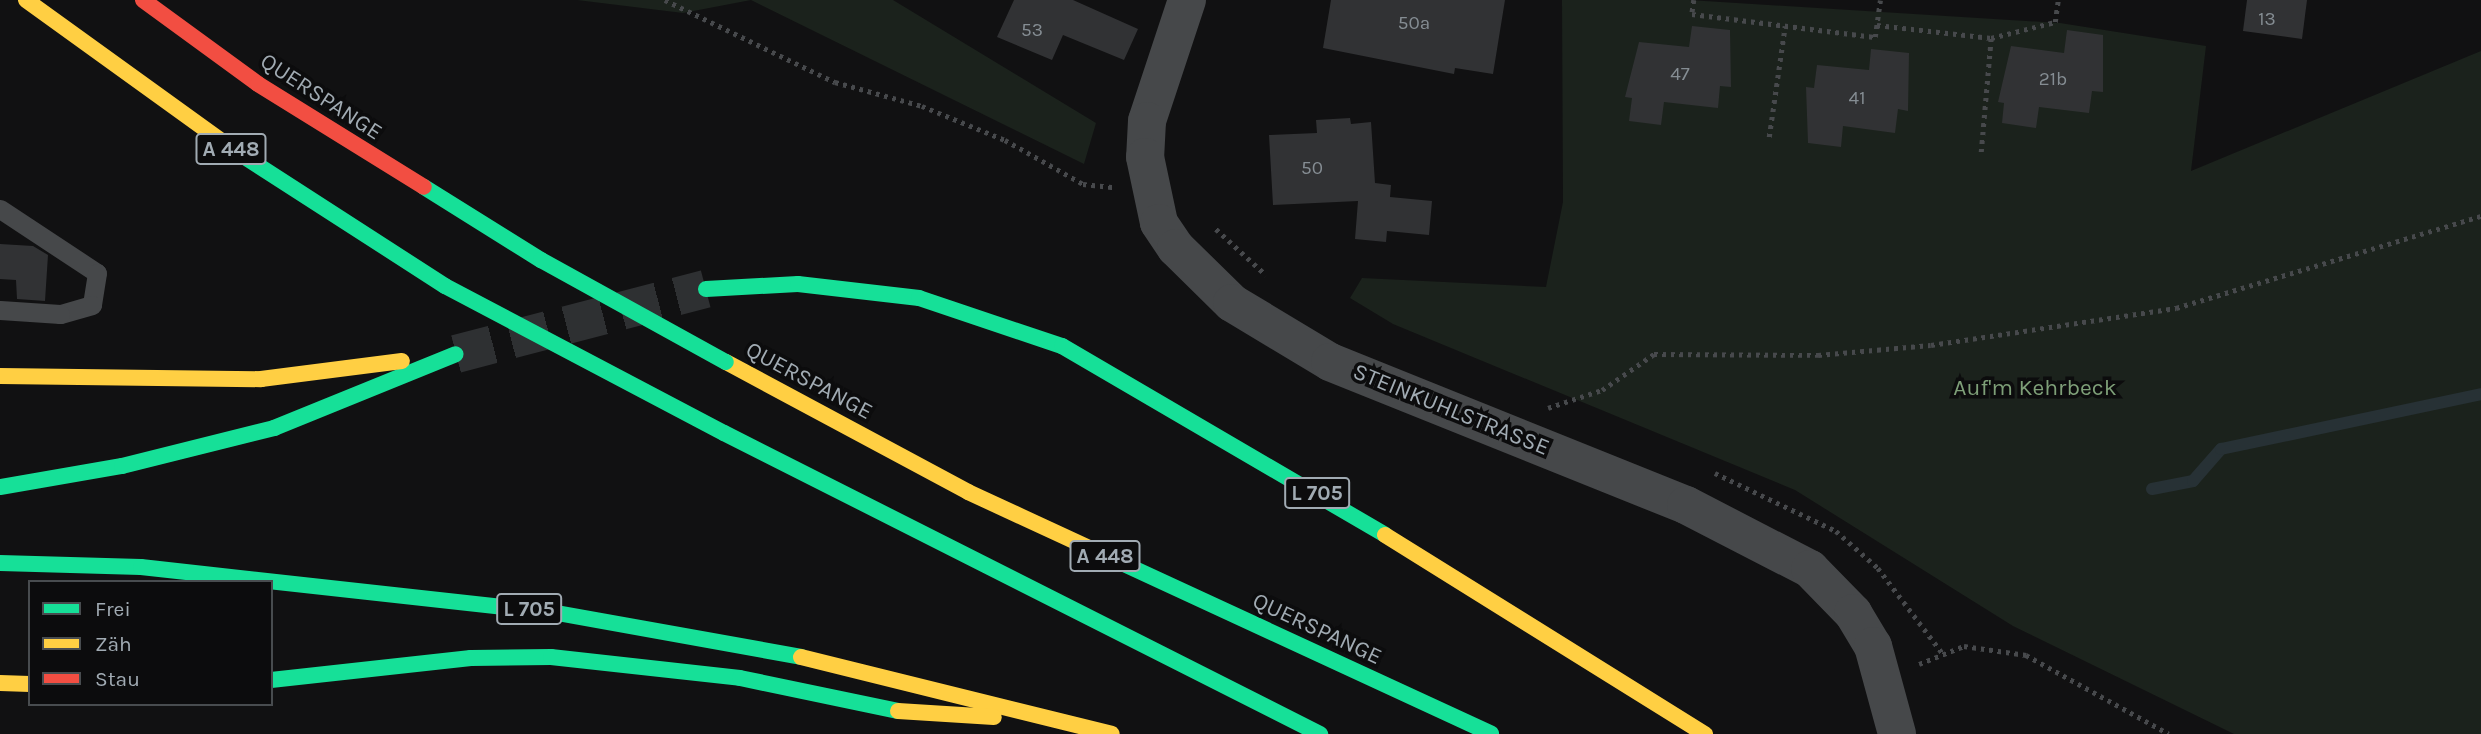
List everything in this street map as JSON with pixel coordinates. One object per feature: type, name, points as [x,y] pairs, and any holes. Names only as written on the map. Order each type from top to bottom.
[{"type":"highway","name":"A 448","points":[[26,0],[211,135],[445,286],[724,433],[1320,734]]},
{"type":"highway","name":"QUERSPANGE","points":[[143,0],[258,84],[541,260],[726,362],[968,492],[1492,734]]},
{"type":"highway","name":"L 705","points":[[706,289],[798,284],[919,298],[1062,346],[1290,476],[1705,734]]},
{"type":"highway","points":[[0,376],[261,379],[456,354],[275,428],[122,466],[0,487]]},
{"type":"highway","name":"L 705","points":[[0,563],[141,567],[258,580]]},
{"type":"highway","name":"L 705","points":[[273,582],[556,613],[766,648],[1050,716],[1112,734]]},
{"type":"highway","points":[[273,680],[471,658],[551,657],[700,672],[929,718],[1050,716]]},
{"type":"highway","points":[[0,682],[28,684]]},
{"type":"street","name":"STEINKUHLSTRASSE","points":[[1187,0],[1147,121],[1154,203],[1176,248],[1232,303],[1269,328],[1330,362],[1686,505],[1810,569],[1853,612],[1885,677],[1897,734]]},
{"type":"lane","points":[[0,209],[97,274],[92,305],[60,314],[0,310]]},
{"type":"path","points":[[666,0],[835,82],[922,106],[1005,140],[1083,184],[1116,187],[1154,203]]},
{"type":"path","points":[[1694,0],[1692,15],[1875,37],[1880,0]]},
{"type":"path","points":[[1877,26],[1991,38],[2055,22],[2058,0]]},
{"type":"path","points":[[1769,137],[1785,26]]},
{"type":"path","points":[[1980,152],[1991,38]]},
{"type":"path","points":[[1535,444],[1548,407],[1602,390],[1654,354],[1818,355],[1931,345],[2176,308],[2481,215]]},
{"type":"path","points":[[1885,677],[1964,646],[2026,655],[2169,734]]},
{"type":"green space","points":[[577,0],[751,0],[683,13]]},
{"type":"green space","points":[[751,0],[893,0],[1096,123],[1084,164]]},
{"type":"green space","name":"Auf'm Kehrbeck","points":[[1562,0],[1689,0],[2060,23],[2206,46],[2191,171],[2481,51],[2481,734],[2234,734],[2013,626],[1795,490],[1393,324],[1350,298],[1362,278],[1546,287],[1563,202]]},
{"type":"building","points":[[1014,0],[1073,0],[1138,29],[1124,60],[1063,35],[1052,60],[997,37]]},
{"type":"building","points":[[1331,0],[1505,0],[1493,74],[1455,68],[1454,74],[1323,48]]},
{"type":"building","points":[[2247,0],[2307,0],[2302,39],[2243,31]]},
{"type":"building","points":[[1692,26],[1730,30],[1731,87],[1720,86],[1718,108],[1664,102],[1661,125],[1629,121],[1632,98],[1625,97],[1639,42],[1689,47]]},
{"type":"building","points":[[2067,30],[2103,35],[2103,92],[2092,91],[2089,113],[2039,107],[2036,128],[2002,123],[2004,103],[1998,102],[2011,46],[2064,53]]},
{"type":"building","points":[[1871,49],[1909,53],[1908,111],[1898,109],[1895,133],[1843,126],[1841,147],[1808,143],[1806,87],[1814,88],[1817,65],[1869,70]]},
{"type":"building","points":[[1350,118],[1351,124],[1371,122],[1375,183],[1391,185],[1390,197],[1432,201],[1429,235],[1387,231],[1386,242],[1355,239],[1358,201],[1273,205],[1269,135],[1317,133],[1316,120]]},
{"type":"building","points":[[0,244],[33,246],[48,255],[45,301],[17,299],[16,280],[0,279]]},
{"type":"waterway","points":[[2152,489],[2193,481],[2221,449],[2481,394]]},
{"type":"tunnel","points":[[456,354],[706,289]]},
{"type":"traffic: fast","points":[[234,150],[445,286]]},
{"type":"traffic: fast","points":[[424,187],[541,260]]},
{"type":"traffic: fast","points":[[541,260],[726,362]]},
{"type":"traffic: fast","points":[[706,289],[798,284],[919,298],[1062,346],[1385,535]]},
{"type":"traffic: fast","points":[[445,286],[724,433]]},
{"type":"traffic: fast","points":[[0,487],[122,466],[274,428],[456,354]]},
{"type":"traffic: fast","points":[[724,433],[1320,734]]},
{"type":"traffic: fast","points":[[1098,552],[1491,734]]},
{"type":"traffic: fast","points":[[0,563],[141,567],[259,580]]},
{"type":"traffic: fast","points":[[273,582],[557,613],[801,657]]},
{"type":"traffic: fast","points":[[273,680],[471,658],[551,657],[740,678],[898,711]]},
{"type":"traffic: slow","points":[[26,0],[234,150]]},
{"type":"traffic: slow","points":[[0,376],[261,379],[402,361]]},
{"type":"traffic: slow","points":[[726,362],[968,492],[1098,552]]},
{"type":"traffic: slow","points":[[1385,535],[1705,734]]},
{"type":"traffic: slow","points":[[801,657],[1112,734]]},
{"type":"traffic: slow","points":[[0,683],[28,684]]},
{"type":"traffic: slow","points":[[898,711],[994,717]]},
{"type":"traffic: jam","points":[[143,0],[258,84],[424,187]]}]
